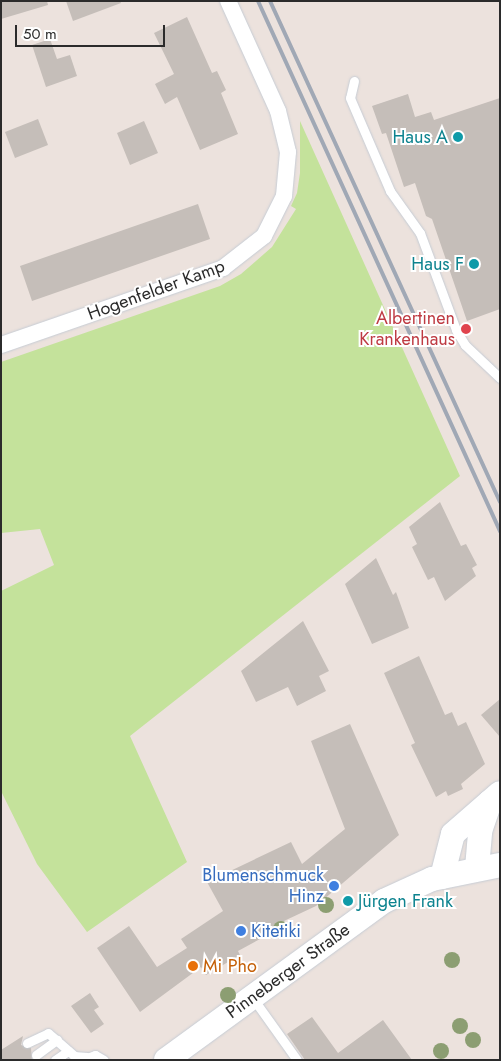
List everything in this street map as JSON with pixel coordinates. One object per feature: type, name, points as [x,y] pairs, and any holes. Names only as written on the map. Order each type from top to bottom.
[{"type":"main road","points":[[488,867],[480,831],[495,797]]},
{"type":"main road","points":[[442,877],[453,834],[495,797]]},
{"type":"main road","name":"Pinneberger Straße","points":[[166,1060],[371,910],[410,889],[442,877],[488,867]]},
{"type":"street","name":"Hogenfelder Kamp","points":[[1,345],[224,268],[264,236],[284,196],[288,152],[278,111],[228,1]]},
{"type":"lane","points":[[354,81],[350,98],[390,191],[420,233],[456,330],[465,345],[500,378]]},
{"type":"lane","points":[[252,997],[298,1060]]},
{"type":"lane","points":[[27,1043],[45,1032],[74,1056],[84,1058],[95,1055],[104,1060]]},
{"type":"lane","points":[[36,1055],[57,1040]]},
{"type":"lane","points":[[55,1060],[68,1051]]},
{"type":"green space","points":[[300,121],[460,476],[130,736],[187,862],[87,932],[37,864],[1,791],[1,591],[54,565],[40,529],[1,533],[1,362],[220,286],[241,274],[272,247],[296,209],[291,206],[297,193],[300,173]]},
{"type":"building","points":[[1,1],[47,1],[48,5],[1,19]]},
{"type":"building","points":[[66,1],[120,1],[121,3],[73,21]]},
{"type":"building","points":[[187,17],[212,73],[217,71],[226,90],[221,93],[238,134],[200,150],[177,97],[165,104],[155,84],[174,74],[154,33]]},
{"type":"building","points":[[50,39],[57,59],[70,55],[77,76],[46,87],[32,45]]},
{"type":"building","points":[[408,94],[415,117],[431,112],[434,120],[500,98],[500,309],[467,321],[432,219],[426,216],[415,183],[404,187],[386,133],[382,134],[372,106]]},
{"type":"building","points":[[38,119],[48,145],[15,158],[5,132]]},
{"type":"building","points":[[144,121],[158,153],[130,165],[117,133]]},
{"type":"building","points":[[198,204],[210,239],[32,301],[20,266]]},
{"type":"building","points":[[440,502],[461,546],[466,544],[477,565],[472,568],[476,576],[445,601],[434,577],[428,580],[412,547],[417,544],[409,527]]},
{"type":"building","points":[[376,558],[393,595],[396,592],[409,628],[372,644],[345,584]]},
{"type":"building","points":[[303,621],[329,671],[319,676],[326,691],[297,706],[288,687],[256,702],[241,671]]},
{"type":"building","points":[[419,656],[445,715],[452,712],[458,726],[466,722],[485,764],[461,784],[463,789],[448,796],[446,791],[436,797],[411,745],[415,743],[384,673]]},
{"type":"building","points":[[500,699],[500,737],[481,715]]},
{"type":"building","points":[[350,724],[399,835],[316,906],[269,928],[271,933],[238,951],[240,955],[206,975],[201,967],[140,1012],[97,948],[129,926],[157,967],[187,948],[181,939],[223,911],[207,882],[291,842],[302,864],[345,829],[311,741]]},
{"type":"building","points":[[90,993],[99,1007],[94,1010],[104,1024],[91,1033],[71,1006]]},
{"type":"building","points":[[312,1017],[338,1053],[383,1020],[412,1060],[305,1060],[287,1034]]},
{"type":"building","points":[[23,1036],[21,1045],[31,1048],[32,1060],[1,1060],[1,1050]]},
{"type":"railway","points":[[258,1],[500,531]]},
{"type":"railway","points":[[270,1],[500,502]]},
{"type":"place","name":"Haus A","points":[[458,137]]},
{"type":"place","name":"Haus F","points":[[474,264]]},
{"type":"place","name":"Albertinen Krankenhaus","points":[[466,329]]},
{"type":"place","name":"Blumenschmuck Hinz","points":[[334,886]]},
{"type":"place","name":"Jürgen Frank","points":[[348,901]]},
{"type":"place","name":"Kitetiki","points":[[241,931]]},
{"type":"place","name":"Mi Pho","points":[[193,966]]}]
